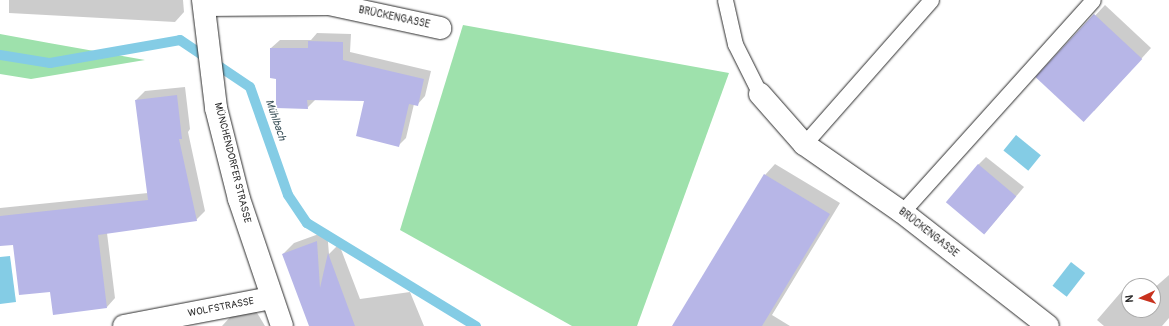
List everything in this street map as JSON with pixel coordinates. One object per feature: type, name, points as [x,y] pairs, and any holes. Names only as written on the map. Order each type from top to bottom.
[{"type":"street","name":"BRÜCKENGASSE","points":[[204,2],[329,4],[440,28]]},
{"type":"street","name":"MÜNCHENDORFER STRASSE","points":[[204,2],[216,108],[239,199],[271,298],[282,326]]},
{"type":"street","name":"BRÜCKENGASSE","points":[[760,94],[804,144],[902,212],[1048,326]]},
{"type":"street","name":"WOLFSTRASSE","points":[[124,326],[271,298]]},
{"type":"lane","points":[[725,0],[735,44],[760,94]]},
{"type":"lane","points":[[804,144],[931,0]]},
{"type":"lane","points":[[902,212],[1093,0]]},
{"type":"green space","points":[[463,25],[729,73],[637,326],[572,326],[400,230]]},
{"type":"green space","points":[[0,34],[145,60],[31,79],[0,74]]},
{"type":"water","points":[[1016,135],[1041,155],[1028,171],[1003,151]]},
{"type":"water","points":[[10,256],[16,302],[0,304],[0,257]]},
{"type":"water","points":[[1071,262],[1085,273],[1067,297],[1053,286]]},
{"type":"building","points":[[1094,14],[1142,59],[1084,122],[1035,77]]},
{"type":"building","points":[[308,41],[343,42],[343,60],[424,79],[418,106],[409,104],[399,147],[356,136],[364,101],[307,100],[308,109],[276,108],[276,79],[270,78],[270,48],[308,48]]},
{"type":"building","points":[[177,95],[182,139],[179,139],[197,221],[98,235],[107,308],[53,315],[50,292],[19,295],[13,245],[0,246],[0,216],[148,200],[135,100]]},
{"type":"building","points":[[978,164],[1016,196],[984,234],[946,202]]},
{"type":"building","points":[[764,174],[830,214],[762,326],[672,326]]},
{"type":"building","points":[[317,241],[320,288],[328,253],[355,326],[309,326],[282,254]]},
{"type":"waterway","name":"Mühlbach","points":[[0,55],[50,63],[180,40],[250,87],[288,195],[307,223],[476,326]]}]
